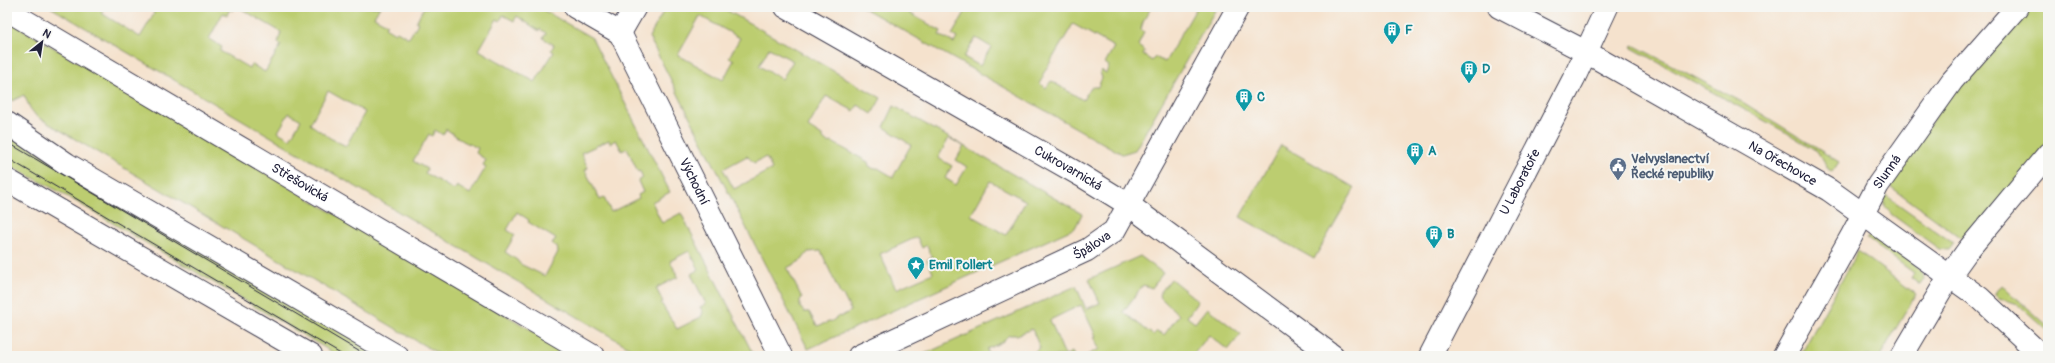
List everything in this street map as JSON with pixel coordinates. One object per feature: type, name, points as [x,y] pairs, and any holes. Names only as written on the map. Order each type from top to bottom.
[{"type":"street","points":[[575,7],[620,33],[635,7]]},
{"type":"street","name":"Cukrovarnická","points":[[786,7],[1082,176],[1129,205],[1333,356]]},
{"type":"street","name":"Špálova","points":[[859,356],[1087,250],[1114,231],[1238,7]]},
{"type":"street","name":"Na Ořechovce","points":[[1499,7],[1586,52],[1823,186],[1950,275],[1980,298],[2042,356]]},
{"type":"street","name":"U Laboratoře","points":[[1430,356],[1608,7]]},
{"type":"street","name":"Slunná","points":[[1784,356],[1878,185],[1952,81],[2017,7]]},
{"type":"street","name":"Střešovická","points":[[7,10],[593,356]]},
{"type":"street","name":"Východní","points":[[620,33],[781,356]]},
{"type":"street","points":[[7,122],[67,164],[397,356]]},
{"type":"street","points":[[1902,356],[1950,275],[1999,210],[2048,154]]},
{"type":"street","points":[[7,180],[311,356]]},
{"type":"green space","points":[[50,7],[105,7],[101,13],[140,37],[154,14],[150,7],[235,7],[233,11],[230,9],[227,15],[223,13],[209,39],[222,47],[220,51],[249,68],[251,64],[265,72],[281,45],[278,43],[281,32],[238,7],[380,7],[374,17],[387,24],[385,27],[395,33],[397,31],[409,38],[418,23],[416,22],[424,7],[538,7],[592,38],[670,192],[652,202],[662,223],[681,213],[754,356],[644,356]],"holes":[[[503,15],[514,21],[517,16],[539,31],[540,29],[546,33],[543,38],[554,45],[551,50],[554,52],[535,82],[479,50],[497,19],[500,21]],[[328,91],[365,112],[346,146],[330,138],[310,124]],[[289,113],[301,120],[290,139],[278,132]],[[446,129],[463,141],[478,148],[476,153],[486,160],[483,165],[486,167],[470,194],[457,186],[454,190],[425,173],[427,169],[413,161],[429,134],[432,136],[435,130],[443,135]],[[609,140],[610,143],[616,140],[622,151],[627,148],[638,172],[640,171],[643,178],[638,181],[643,192],[638,195],[639,198],[611,212],[604,198],[600,200],[585,170],[588,168],[581,153]],[[517,212],[529,220],[528,222],[556,239],[552,244],[557,247],[558,252],[545,276],[520,264],[517,260],[505,252],[515,235],[507,230]],[[689,251],[699,269],[691,274],[706,304],[700,307],[703,312],[701,317],[677,329],[661,303],[663,302],[656,288],[678,277],[670,261]]]},
{"type":"green space","points":[[666,7],[721,7],[881,98],[872,114],[858,105],[854,111],[826,96],[808,127],[822,136],[828,143],[832,142],[868,162],[869,166],[874,169],[878,168],[893,177],[911,145],[884,127],[894,106],[959,143],[949,138],[938,158],[952,166],[945,178],[956,185],[967,167],[956,160],[964,146],[1082,214],[1075,228],[808,349],[649,37]],"holes":[[[700,16],[740,38],[729,57],[734,60],[723,80],[678,55]],[[769,48],[793,61],[782,79],[759,66]],[[747,156],[754,163],[766,157],[772,169],[734,189],[723,169]],[[990,181],[1026,201],[1006,235],[971,215]],[[917,237],[922,248],[927,245],[932,258],[927,260],[933,273],[896,289],[880,254]],[[821,251],[841,296],[843,295],[851,311],[832,321],[817,326],[809,312],[804,312],[800,307],[800,300],[802,298],[787,268],[802,260],[808,252]]]},
{"type":"green space","points":[[862,7],[912,7],[909,13],[941,31],[939,35],[954,43],[957,38],[952,35],[968,7],[1152,7],[1142,24],[1141,30],[1144,32],[1138,46],[1145,51],[1143,55],[1152,61],[1155,57],[1165,62],[1197,7],[1217,7],[1135,150],[1122,154]],"holes":[[[1073,24],[1114,47],[1105,63],[1109,66],[1106,73],[1101,70],[1100,72],[1102,78],[1098,87],[1091,87],[1083,100],[1051,81],[1046,88],[1040,84],[1044,77],[1042,76]],[[976,38],[991,47],[980,66],[964,57]]]},
{"type":"green space","points":[[2025,7],[2048,7],[2048,145],[1965,241],[1887,184],[1943,105]]},
{"type":"green space","points":[[7,20],[575,356],[442,356],[36,116],[30,108],[24,95],[12,101],[7,88]]},
{"type":"green space","points":[[1633,45],[1744,103],[1839,162],[1832,172],[1829,170],[1817,151],[1632,48]]},
{"type":"green space","points":[[7,133],[383,356],[339,356],[58,191],[7,164]]},
{"type":"green space","points":[[1281,145],[1355,188],[1314,259],[1240,217]]},
{"type":"green space","points":[[1884,194],[1953,243],[1949,250],[1939,249],[1891,214],[1885,206]]},
{"type":"green space","points":[[1870,236],[1877,238],[1912,261],[1922,273],[1924,279],[1920,285],[1911,278],[1914,273],[1866,238]]},
{"type":"green space","points":[[1858,251],[1916,294],[1880,356],[1800,356]]},
{"type":"green space","points":[[1140,256],[1163,273],[1152,288],[1143,285],[1123,312],[1153,335],[1157,331],[1164,335],[1179,315],[1161,298],[1159,294],[1171,279],[1198,301],[1187,317],[1195,323],[1207,308],[1241,334],[1228,350],[1209,335],[1192,356],[1085,356],[1099,349],[1094,337],[1096,336],[1081,305],[1050,320],[1063,351],[1066,355],[1072,352],[1074,356],[1028,356],[1040,348],[1032,329],[1017,335],[1009,335],[1002,342],[987,349],[989,356],[920,356],[1076,286],[1086,309],[1100,303],[1089,279]]},
{"type":"green space","points":[[2002,285],[2048,326],[2048,331],[2018,304],[1999,298],[1995,294]]},
{"type":"tram line","points":[[7,142],[367,356]]},
{"type":"tram line","points":[[7,158],[344,356]]},
{"type":"place","name":"F","points":[[1392,45]]},
{"type":"place","name":"D","points":[[1469,84]]},
{"type":"place","name":"C","points":[[1244,112]]},
{"type":"place","name":"A","points":[[1415,166]]},
{"type":"place","name":"Velvyslanectví Řecké republiky","points":[[1618,181]]},
{"type":"place","name":"B","points":[[1434,249]]},
{"type":"place","name":"Emil Pollert","points":[[916,280]]}]
